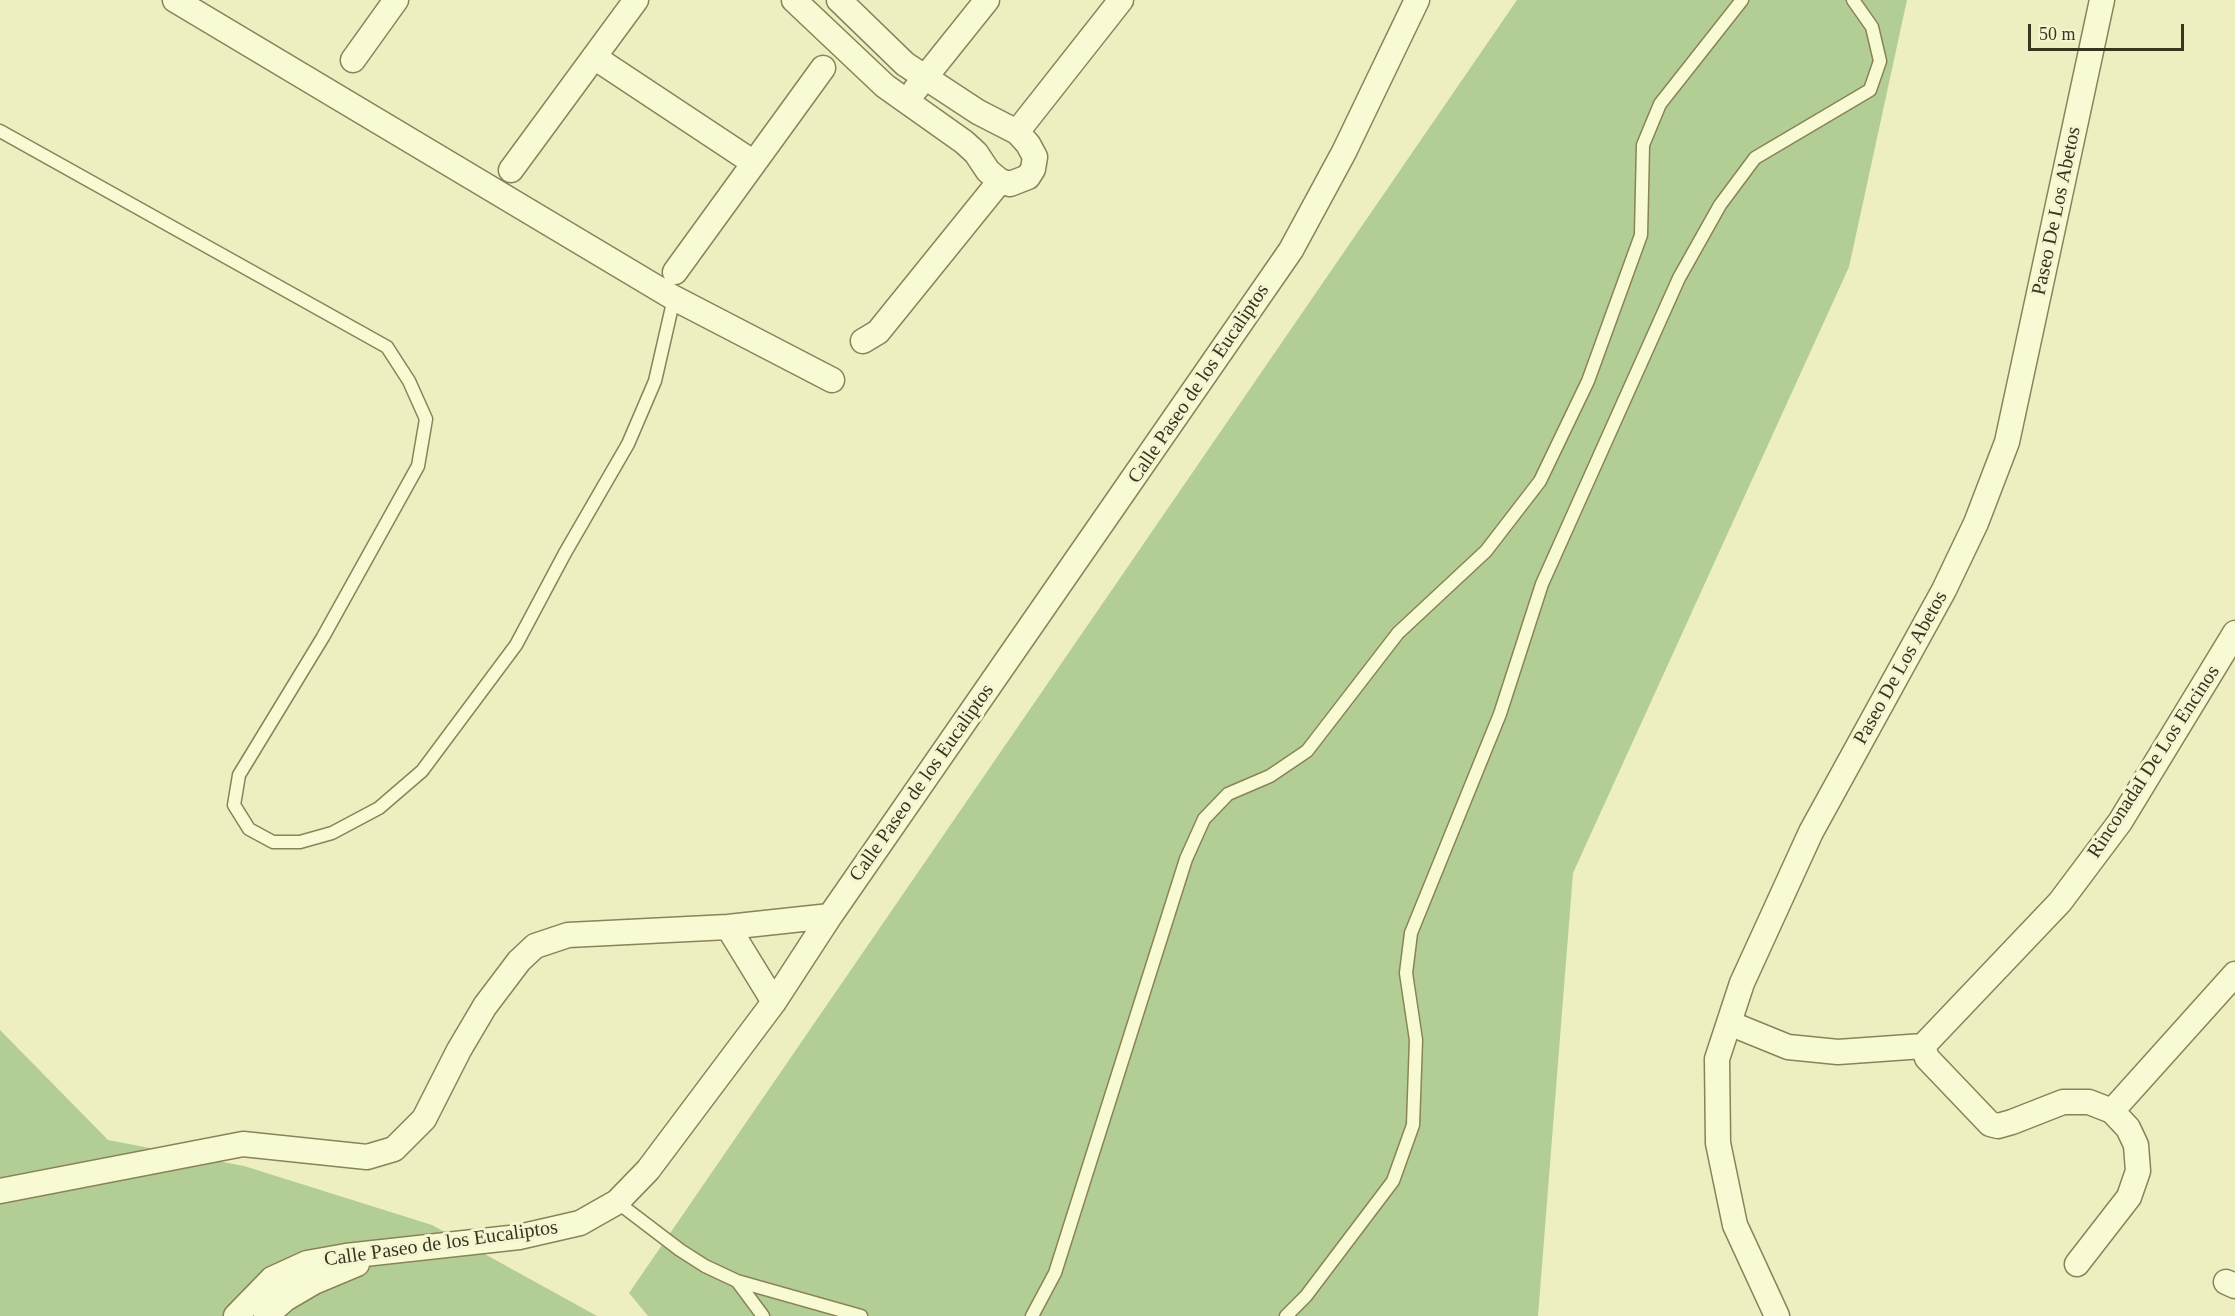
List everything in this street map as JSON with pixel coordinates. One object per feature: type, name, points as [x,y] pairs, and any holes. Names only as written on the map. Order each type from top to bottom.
[{"type":"street","points":[[175,0],[674,298],[832,380]]},
{"type":"street","points":[[353,60],[396,0]]},
{"type":"street","points":[[511,170],[636,0]]},
{"type":"street","points":[[794,0],[885,86],[964,142],[976,153],[988,171],[1000,181],[1010,184],[1018,183],[1028,177],[1033,169],[1035,157],[1028,144],[1017,132],[978,112],[905,64],[839,0]]},
{"type":"street","points":[[906,101],[987,0]]},
{"type":"street","points":[[1017,132],[1121,0]]},
{"type":"street","name":"Calle Paseo de los Eucaliptos","points":[[236,1316],[272,1279],[307,1263],[519,1237],[580,1223],[617,1202],[648,1170],[774,1002],[830,916],[1291,250],[1344,152],[1418,0]]},
{"type":"street","name":"Paseo De Los Abetos","points":[[1777,1316],[1735,1224],[1718,1143],[1718,1059],[1742,983],[1810,832],[1944,590],[1976,523],[2007,442],[2102,0]]},
{"type":"street","points":[[594,57],[754,163]]},
{"type":"street","points":[[675,272],[823,68]]},
{"type":"street","points":[[863,341],[878,332],[1000,181]]},
{"type":"street","name":"RinconadaI De Los Encinos","points":[[1923,1046],[2060,902],[2120,822],[2235,633]]},
{"type":"street","points":[[0,1191],[243,1144],[367,1157],[394,1149],[424,1119],[459,1050],[485,1006],[519,961],[535,946],[547,940],[568,935],[728,927],[830,916]]},
{"type":"street","points":[[728,927],[774,1002]]},
{"type":"street","points":[[2112,1112],[2235,974]]},
{"type":"street","points":[[1729,1023],[1788,1047],[1838,1052],[1923,1046],[1927,1058],[1990,1124],[1998,1126],[2063,1102],[2089,1102],[2112,1112],[2128,1128],[2136,1145],[2138,1171],[2129,1197],[2077,1264]]},
{"type":"street","points":[[266,1316],[285,1299],[314,1282],[375,1254]]},
{"type":"lane","points":[[1032,1316],[1055,1273],[1186,859],[1204,819],[1228,794],[1270,776],[1307,751],[1398,633],[1486,551],[1540,481],[1588,381],[1641,236],[1643,145],[1660,104],[1742,0]]},
{"type":"lane","points":[[1286,1316],[1306,1296],[1393,1181],[1413,1125],[1416,1040],[1406,974],[1411,933],[1500,714],[1542,584],[1679,278],[1720,205],[1755,158],[1870,90],[1880,61],[1872,27],[1853,0]]},
{"type":"lane","points":[[0,131],[387,347],[409,381],[426,419],[418,466],[324,637],[238,775],[234,805],[249,829],[273,842],[300,842],[332,833],[379,808],[422,771],[516,645],[564,553],[628,444],[655,381],[674,298]]},
{"type":"lane","points":[[617,1202],[680,1250],[705,1266],[737,1281],[861,1316]]},
{"type":"lane","points":[[737,1281],[763,1316]]},
{"type":"green space","points":[[1517,0],[1907,0],[1849,267],[1573,873],[1538,1316],[648,1316],[629,1293]]},
{"type":"green space","points":[[0,1030],[108,1140],[244,1166],[432,1225],[597,1316],[0,1316]]}]
